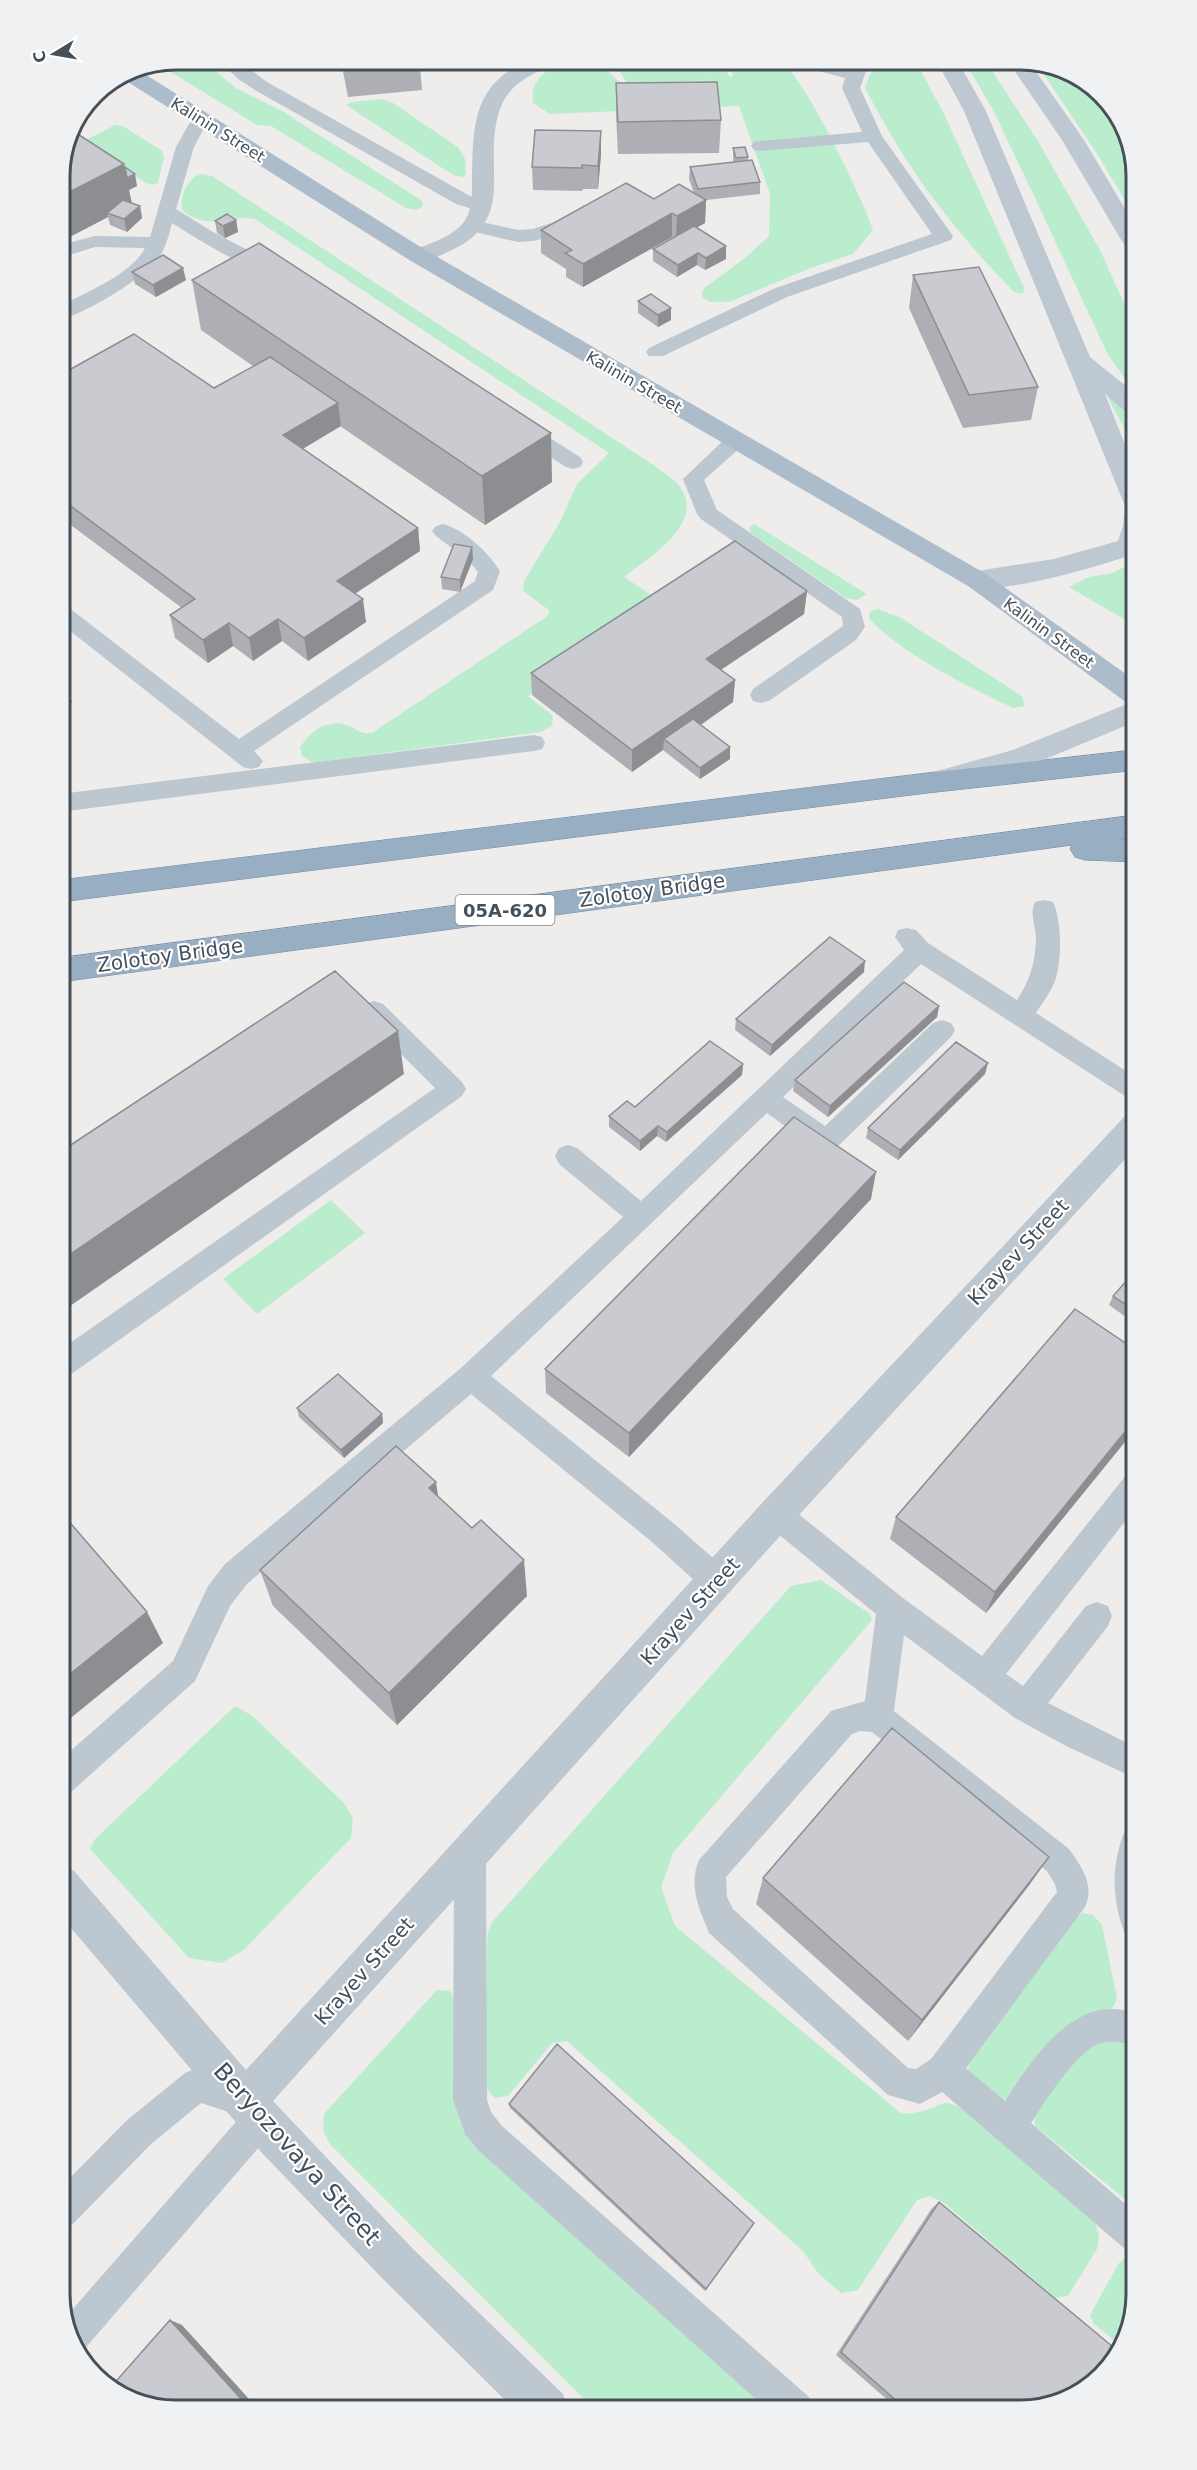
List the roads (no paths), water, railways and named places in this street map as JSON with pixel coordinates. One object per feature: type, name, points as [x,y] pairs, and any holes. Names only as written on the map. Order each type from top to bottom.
[{"type":"highway","points":[[71,890],[927,783],[1126,761]]},
{"type":"highway","name":"Zolotoy Bridge","points":[[71,969],[1126,827]]},
{"type":"highway","points":[[951,849],[1049,848],[1126,851]]},
{"type":"main road","points":[[952,71],[975,111],[1058,315],[1080,360],[1126,481]]},
{"type":"main road","points":[[1025,71],[1073,140],[1126,229]]},
{"type":"main road","name":"Kalinin Street","points":[[137,79],[419,256],[976,580],[1126,688]]},
{"type":"main road","points":[[1080,360],[1126,399]]},
{"type":"main road","points":[[976,580],[1047,571],[1094,560],[1126,547]]},
{"type":"main road","points":[[927,783],[1021,758],[1126,715]]},
{"type":"street","points":[[419,256],[460,236],[477,216],[487,110],[498,90],[520,71]]},
{"type":"street","name":"Krayev Street","points":[[253,2110],[470,1854],[776,1514],[1126,1136]]},
{"type":"street","name":"Beryozovaya Street","points":[[70,1897],[253,2110],[397,2263],[536,2399]]},
{"type":"lane","points":[[240,71],[261,86],[463,200],[477,216],[518,236],[534,235],[588,217]]},
{"type":"lane","points":[[656,352],[780,293],[944,236],[924,211],[873,136],[851,88],[856,71]]},
{"type":"lane","points":[[71,308],[124,278],[150,257],[157,243],[185,147],[200,119]]},
{"type":"lane","points":[[760,146],[873,136]]},
{"type":"lane","points":[[166,211],[206,236],[286,278]]},
{"type":"lane","points":[[71,246],[90,240],[157,243]]},
{"type":"lane","points":[[504,418],[573,462]]},
{"type":"lane","points":[[735,441],[693,478],[702,505],[708,514],[852,614],[854,627],[848,635],[761,695]]},
{"type":"lane","points":[[238,751],[485,585],[489,571],[477,556],[444,531]]},
{"type":"lane","points":[[71,620],[273,777]]},
{"type":"lane","points":[[71,802],[534,743]]},
{"type":"lane","points":[[1020,1016],[1043,980],[1048,938],[1044,909]]},
{"type":"lane","points":[[70,1772],[184,1671],[219,1596],[236,1574],[471,1377],[765,1098],[913,944],[1126,1084]]},
{"type":"lane","points":[[70,1359],[453,1089],[374,1011]]},
{"type":"lane","points":[[765,1098],[826,1141],[942,1030]]},
{"type":"lane","points":[[568,1156],[642,1217]]},
{"type":"lane","points":[[471,1377],[662,1532],[717,1581]]},
{"type":"lane","points":[[984,1678],[1126,1497]]},
{"type":"lane","points":[[776,1514],[892,1608],[984,1678],[1026,1707],[1126,1759]]},
{"type":"lane","points":[[878,1717],[892,1608]]},
{"type":"lane","points":[[1026,1707],[1097,1616]]},
{"type":"lane","points":[[860,1716],[878,1717],[1058,1860],[1070,1878],[1074,1896],[943,2071],[920,2087],[900,2083],[721,1921],[711,1899],[710,1871],[842,1722],[860,1716]]},
{"type":"lane","points":[[470,1854],[470,2100],[477,2122],[490,2138],[784,2400]]},
{"type":"lane","points":[[1008,2127],[1065,2046],[1093,2028],[1119,2025],[1126,2027]]},
{"type":"lane","points":[[943,2071],[1126,2228]]},
{"type":"lane","points":[[70,2203],[138,2133],[197,2085],[253,2110],[77,2330]]}]
